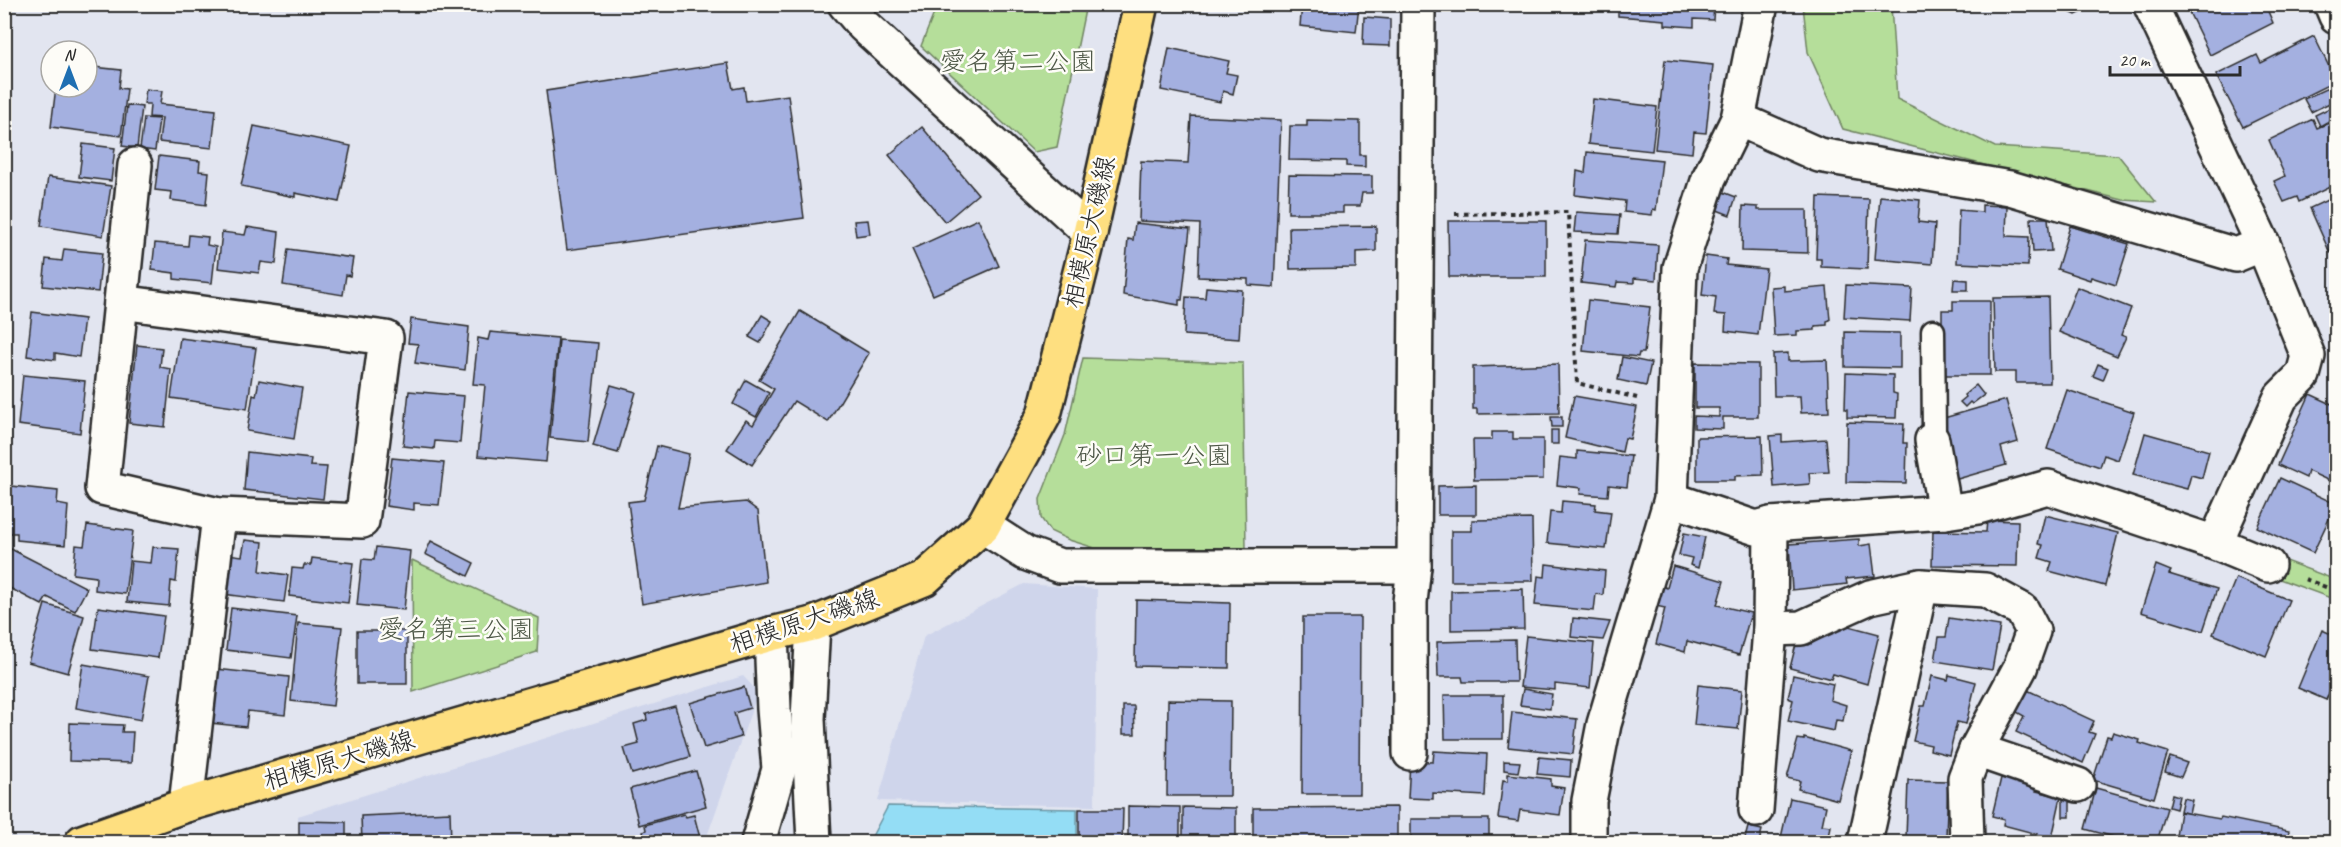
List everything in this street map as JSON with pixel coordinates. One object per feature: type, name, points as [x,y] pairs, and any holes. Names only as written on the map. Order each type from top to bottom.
[{"type":"main road","name":"相模原大磯線","points":[[82,843],[186,805],[771,634],[813,624],[924,579],[983,525],[1044,415],[1090,233],[1141,4]]},
{"type":"street","points":[[844,4],[863,25],[1090,233]]},
{"type":"street","points":[[1410,753],[1410,602],[1414,566],[1418,214],[1418,4]]},
{"type":"street","points":[[1588,843],[1588,801],[1604,724],[1671,499],[1680,268],[1709,178],[1738,119],[1761,4]]},
{"type":"street","points":[[2150,4],[2263,244],[2308,356],[2302,375],[2281,397],[2215,543]]},
{"type":"street","points":[[2331,4],[2337,16]]},
{"type":"street","points":[[1738,119],[1819,155],[2010,188],[2236,255],[2263,244]]},
{"type":"street","points":[[121,302],[386,338],[362,521],[219,515],[102,488],[121,302],[135,165]]},
{"type":"street","points":[[1932,440],[1945,512]]},
{"type":"street","points":[[1671,499],[1756,528],[1772,524],[1945,512],[1978,507],[2048,487],[2215,543],[2268,565]]},
{"type":"street","points":[[186,805],[219,515]]},
{"type":"street","points":[[1756,810],[1770,629],[1772,524]]},
{"type":"street","points":[[983,525],[1025,553],[1060,566],[1414,566]]},
{"type":"street","points":[[1770,629],[1801,628],[1869,597],[1921,586],[1985,590],[2022,610],[2033,631],[2020,668],[1976,750],[1965,778],[1967,843]]},
{"type":"street","points":[[1865,843],[1921,586]]},
{"type":"street","points":[[813,624],[808,719],[814,843]]},
{"type":"street","points":[[758,843],[779,769],[771,634]]},
{"type":"street","points":[[1976,750],[2078,785]]},
{"type":"lane","points":[[1932,440],[1934,432],[1933,331]]},
{"type":"path","points":[[1418,214],[1568,212],[1577,383],[1676,407]]},
{"type":"shaded area","points":[[1024,584],[1097,589],[1095,806],[878,801],[924,636]]},
{"type":"shaded area","points":[[743,676],[758,692],[705,842],[299,842],[298,816]]},
{"type":"green space","name":"愛名第二公園","points":[[929,5],[1086,5],[1057,147],[1034,152],[921,46],[935,11]]},
{"type":"green space","points":[[1803,5],[1891,5],[1897,99],[1995,147],[2118,155],[2156,202],[2123,200],[1843,129],[1808,52]]},
{"type":"green space","name":"砂口第一公園","points":[[1083,358],[1243,363],[1246,548],[1095,548],[1050,531],[1041,518],[1040,499],[1065,435]]},
{"type":"green space","points":[[2275,557],[2336,580],[2336,600],[2266,574]]},
{"type":"green space","name":"愛名第三公園","points":[[412,560],[539,618],[537,652],[413,692]]},
{"type":"water","points":[[888,806],[1077,809],[1077,842],[869,842]]},
{"type":"building","points":[[1302,4],[1359,4],[1356,32],[1300,26]]},
{"type":"building","points":[[1618,4],[1714,4],[1713,20],[1694,19],[1694,27],[1665,25],[1665,20],[1618,16]]},
{"type":"building","points":[[2057,4],[2100,4],[2076,15],[2058,7]]},
{"type":"building","points":[[2189,4],[2276,4],[2267,9],[2273,23],[2210,55],[2186,6]]},
{"type":"building","points":[[1364,17],[1390,19],[1390,46],[1363,45]]},
{"type":"building","points":[[2314,36],[2336,81],[2243,127],[2216,75],[2257,55],[2261,63]]},
{"type":"building","points":[[1169,48],[1229,61],[1226,73],[1237,75],[1233,94],[1223,91],[1220,102],[1161,90]]},
{"type":"building","points":[[1665,60],[1713,65],[1706,133],[1694,132],[1692,153],[1655,149]]},
{"type":"building","points":[[728,63],[733,89],[744,87],[746,101],[788,95],[804,218],[567,250],[546,91]]},
{"type":"building","points":[[99,68],[121,70],[119,88],[127,89],[121,136],[51,127],[54,99],[99,99]]},
{"type":"building","points":[[2334,85],[2336,100],[2311,112],[2304,99]]},
{"type":"building","points":[[146,89],[162,91],[160,104],[216,110],[212,148],[159,142],[162,118],[149,117],[150,104],[144,104]]},
{"type":"building","points":[[1593,99],[1657,107],[1652,151],[1588,144]]},
{"type":"building","points":[[127,105],[142,107],[137,148],[122,146]]},
{"type":"building","points":[[2336,105],[2336,117],[2320,126],[2315,115]]},
{"type":"building","points":[[1191,116],[1281,120],[1274,287],[1248,285],[1248,279],[1198,277],[1200,224],[1139,221],[1141,161],[1188,163]]},
{"type":"building","points":[[144,118],[159,119],[155,151],[140,149]]},
{"type":"building","points":[[2313,119],[2317,128],[2336,120],[2336,163],[2334,164],[2336,184],[2299,202],[2297,197],[2284,202],[2274,181],[2285,176],[2269,140]]},
{"type":"building","points":[[1307,120],[1360,121],[1360,155],[1365,155],[1365,167],[1346,166],[1346,161],[1289,160],[1290,126],[1307,126]]},
{"type":"building","points":[[254,126],[351,146],[339,202],[295,193],[295,197],[241,186]]},
{"type":"building","points":[[922,127],[978,194],[945,222],[889,155]]},
{"type":"building","points":[[83,144],[115,148],[111,181],[79,177]]},
{"type":"building","points":[[1587,152],[1662,160],[1656,210],[1653,209],[1652,215],[1624,212],[1625,201],[1575,195],[1577,171],[1585,173]]},
{"type":"building","points":[[159,156],[200,161],[199,171],[209,172],[206,205],[171,200],[172,192],[155,190]]},
{"type":"building","points":[[1289,175],[1372,176],[1372,193],[1362,193],[1360,206],[1343,206],[1343,213],[1288,213]]},
{"type":"building","points":[[48,177],[111,186],[103,236],[41,226]]},
{"type":"building","points":[[1723,192],[1736,197],[1730,215],[1717,210]]},
{"type":"building","points":[[1880,196],[1920,200],[1918,222],[1935,224],[1932,264],[1875,259]]},
{"type":"building","points":[[2336,196],[2336,250],[2330,253],[2310,208]]},
{"type":"building","points":[[1818,197],[1869,199],[1867,269],[1821,267],[1821,259],[1816,259]]},
{"type":"building","points":[[1982,205],[2007,206],[2006,236],[2029,237],[2028,266],[1957,263],[1959,210],[1982,212]]},
{"type":"building","points":[[1743,206],[1758,207],[1758,210],[1807,210],[1808,253],[1742,251]]},
{"type":"building","points":[[1576,212],[1620,215],[1618,234],[1574,232]]},
{"type":"building","points":[[2031,218],[2048,218],[2051,251],[2033,252]]},
{"type":"building","points":[[978,219],[999,266],[933,295],[912,249]]},
{"type":"building","points":[[868,220],[870,234],[856,236],[854,221]]},
{"type":"building","points":[[1448,221],[1546,221],[1546,277],[1449,277]]},
{"type":"building","points":[[1135,223],[1190,229],[1182,300],[1179,300],[1179,305],[1123,295],[1128,239],[1133,240]]},
{"type":"building","points":[[1376,226],[1376,251],[1356,252],[1356,268],[1290,269],[1289,227]]},
{"type":"building","points":[[2070,226],[2129,244],[2116,285],[2091,277],[2090,280],[2057,269]]},
{"type":"building","points":[[247,227],[279,232],[276,264],[261,262],[259,273],[218,268],[222,232],[245,235]]},
{"type":"building","points":[[189,235],[208,237],[207,245],[216,247],[212,283],[174,279],[174,273],[152,270],[155,243],[188,246]]},
{"type":"building","points":[[1585,240],[1658,245],[1656,280],[1634,278],[1634,283],[1617,282],[1616,287],[1581,283]]},
{"type":"building","points":[[64,249],[102,253],[98,292],[43,286],[46,259],[62,261]]},
{"type":"building","points":[[288,249],[353,258],[350,276],[346,275],[343,295],[283,285]]},
{"type":"building","points":[[1706,256],[1727,259],[1726,265],[1766,269],[1758,335],[1725,331],[1726,315],[1714,314],[1716,297],[1702,295]]},
{"type":"building","points":[[1954,279],[1968,280],[1968,290],[1953,290]]},
{"type":"building","points":[[1846,285],[1912,288],[1910,321],[1844,317]]},
{"type":"building","points":[[1784,286],[1784,291],[1827,287],[1830,320],[1827,321],[1827,325],[1815,326],[1815,330],[1797,331],[1797,335],[1774,336],[1771,287]]},
{"type":"building","points":[[1206,287],[1242,290],[1239,339],[1184,335],[1186,297],[1205,298]]},
{"type":"building","points":[[2077,287],[2131,308],[2121,335],[2126,337],[2117,356],[2059,332]]},
{"type":"building","points":[[2048,297],[2050,383],[2016,383],[2016,372],[1995,372],[1993,298]]},
{"type":"building","points":[[1588,300],[1650,307],[1644,353],[1639,353],[1638,357],[1583,351]]},
{"type":"building","points":[[1953,301],[1990,301],[1990,375],[1942,375],[1942,310],[1953,310]]},
{"type":"building","points":[[800,311],[869,353],[828,422],[794,401],[752,465],[727,449],[746,420],[753,425],[774,389],[759,380]]},
{"type":"building","points":[[32,312],[84,319],[79,357],[55,353],[55,360],[27,356]]},
{"type":"building","points":[[762,315],[772,321],[760,343],[749,337]]},
{"type":"building","points":[[411,319],[469,327],[465,370],[415,363],[418,344],[408,343]]},
{"type":"building","points":[[490,332],[558,338],[546,462],[478,456],[485,385],[473,384],[478,338],[488,340]]},
{"type":"building","points":[[1845,332],[1900,333],[1900,368],[1845,367]]},
{"type":"building","points":[[180,338],[256,348],[247,409],[171,398]]},
{"type":"building","points":[[559,340],[598,343],[588,442],[550,438]]},
{"type":"building","points":[[137,345],[162,348],[160,367],[171,369],[165,427],[129,423]]},
{"type":"building","points":[[1788,353],[1788,361],[1827,360],[1829,412],[1801,413],[1800,396],[1774,396],[1773,354]]},
{"type":"building","points":[[1622,357],[1651,363],[1646,386],[1618,380]]},
{"type":"building","points":[[1695,363],[1758,364],[1758,417],[1723,417],[1723,429],[1694,428],[1694,416],[1719,417],[1719,408],[1695,408]]},
{"type":"building","points":[[1558,364],[1559,413],[1477,414],[1477,409],[1473,409],[1473,367]]},
{"type":"building","points":[[2098,364],[2108,368],[2103,380],[2093,376]]},
{"type":"building","points":[[1846,373],[1893,375],[1893,393],[1897,394],[1896,418],[1847,417],[1847,409],[1845,409]]},
{"type":"building","points":[[23,375],[85,381],[80,433],[18,425]]},
{"type":"building","points":[[259,380],[302,388],[294,439],[247,431],[253,395],[256,396]]},
{"type":"building","points":[[746,380],[769,393],[756,417],[733,404]]},
{"type":"building","points":[[611,385],[636,392],[618,453],[593,446]]},
{"type":"building","points":[[1976,385],[1984,395],[1965,407],[1960,402],[1966,397],[1964,395]]},
{"type":"building","points":[[2067,390],[2134,412],[2118,460],[2104,455],[2100,467],[2047,449]]},
{"type":"building","points":[[409,391],[464,396],[460,443],[435,441],[434,449],[403,446]]},
{"type":"building","points":[[2310,394],[2336,406],[2336,420],[2333,427],[2336,428],[2336,484],[2308,471],[2306,478],[2278,465]]},
{"type":"building","points":[[1574,396],[1637,407],[1630,439],[1625,438],[1622,452],[1565,438]]},
{"type":"building","points":[[2006,400],[2018,442],[2001,447],[2006,465],[1954,480],[1937,420]]},
{"type":"building","points":[[1551,417],[1562,417],[1562,427],[1552,427]]},
{"type":"building","points":[[1847,422],[1904,424],[1903,443],[1907,443],[1906,483],[1846,482]]},
{"type":"building","points":[[1551,430],[1558,430],[1558,444],[1551,444]]},
{"type":"building","points":[[1492,432],[1513,432],[1513,439],[1543,439],[1543,479],[1474,480],[1473,440],[1492,440]]},
{"type":"building","points":[[2145,433],[2209,451],[2202,478],[2191,475],[2187,489],[2133,475]]},
{"type":"building","points":[[1782,435],[1782,442],[1826,439],[1829,472],[1809,473],[1810,484],[1774,487],[1770,436]]},
{"type":"building","points":[[1762,436],[1763,475],[1735,476],[1735,480],[1697,480],[1697,437]]},
{"type":"building","points":[[657,446],[689,454],[678,508],[746,502],[758,511],[766,582],[642,604],[628,502],[644,500]]},
{"type":"building","points":[[1577,451],[1631,456],[1627,487],[1609,485],[1608,496],[1580,494],[1581,488],[1557,485],[1560,457],[1577,459]]},
{"type":"building","points":[[247,452],[311,459],[310,466],[327,467],[323,499],[244,490]]},
{"type":"building","points":[[392,458],[444,463],[439,505],[414,503],[414,510],[386,506]]},
{"type":"building","points":[[2280,478],[2336,504],[2313,553],[2257,527]]},
{"type":"building","points":[[1476,485],[1476,515],[1438,515],[1438,486]]},
{"type":"building","points":[[11,486],[58,491],[57,504],[68,506],[65,545],[17,540],[17,533],[6,533]]},
{"type":"building","points":[[1562,501],[1596,504],[1595,510],[1611,512],[1606,549],[1547,543],[1550,512],[1561,513]]},
{"type":"building","points":[[2045,515],[2118,533],[2105,586],[2049,571],[2052,562],[2039,558],[2043,545],[2038,544]]},
{"type":"building","points":[[1532,519],[1533,581],[1451,581],[1451,531],[1472,531],[1472,520]]},
{"type":"building","points":[[1987,520],[2018,521],[2017,566],[1932,565],[1933,531],[1986,532]]},
{"type":"building","points":[[87,525],[133,531],[125,594],[95,590],[96,577],[73,574],[76,545],[84,546]]},
{"type":"building","points":[[1684,533],[1705,537],[1698,568],[1690,565],[1692,558],[1679,555]]},
{"type":"building","points":[[1859,539],[1859,546],[1871,544],[1875,576],[1846,579],[1847,584],[1792,590],[1789,544]]},
{"type":"building","points":[[245,540],[263,542],[260,571],[288,575],[284,602],[223,594],[228,554],[242,556]]},
{"type":"building","points":[[431,541],[474,563],[468,576],[425,554]]},
{"type":"building","points":[[153,547],[179,549],[176,582],[171,581],[169,606],[127,602],[131,561],[151,563]]},
{"type":"building","points":[[376,547],[410,551],[404,610],[357,605],[362,559],[374,560]]},
{"type":"building","points":[[9,548],[87,588],[75,611],[47,597],[42,605],[4,585],[4,557]]},
{"type":"building","points":[[312,558],[353,563],[348,603],[289,596],[292,568],[303,569],[304,565],[311,565]]},
{"type":"building","points":[[1546,564],[1605,571],[1603,595],[1596,594],[1594,611],[1535,605],[1538,576],[1545,577]]},
{"type":"building","points":[[2156,565],[2171,571],[2169,574],[2217,589],[2203,631],[2141,612]]},
{"type":"building","points":[[1673,566],[1724,581],[1717,605],[1751,613],[1739,655],[1687,641],[1685,652],[1656,644],[1665,608],[1656,606],[1662,586],[1667,588]]},
{"type":"building","points":[[2236,578],[2289,600],[2266,656],[2213,634]]},
{"type":"building","points":[[1523,589],[1524,629],[1451,630],[1451,591]]},
{"type":"building","points":[[1136,600],[1230,603],[1229,668],[1135,666]]},
{"type":"building","points":[[45,604],[84,616],[68,673],[28,662]]},
{"type":"building","points":[[98,607],[164,616],[158,658],[92,649]]},
{"type":"building","points":[[231,608],[297,616],[291,658],[226,650]]},
{"type":"building","points":[[1303,617],[1360,617],[1359,794],[1302,794]]},
{"type":"building","points":[[1573,618],[1610,622],[1603,640],[1571,637]]},
{"type":"building","points":[[1949,618],[2000,626],[1992,670],[1935,661],[1939,637],[1946,637]]},
{"type":"building","points":[[298,623],[342,627],[333,706],[291,701]]},
{"type":"building","points":[[1845,625],[1879,634],[1867,684],[1833,674],[1831,679],[1790,668],[1796,644],[1809,645]]},
{"type":"building","points":[[2322,630],[2336,636],[2336,676],[2326,700],[2298,688]]},
{"type":"building","points":[[357,631],[407,631],[407,684],[357,684]]},
{"type":"building","points":[[1526,636],[1594,643],[1590,688],[1555,684],[1555,690],[1520,687]]},
{"type":"building","points":[[1515,640],[1516,682],[1463,682],[1462,677],[1438,677],[1437,642]]},
{"type":"building","points":[[83,664],[149,676],[141,720],[76,708]]},
{"type":"building","points":[[216,669],[289,677],[285,715],[248,711],[246,727],[211,723]]},
{"type":"building","points":[[1793,675],[1833,684],[1830,700],[1846,705],[1843,721],[1836,720],[1834,731],[1788,721],[1793,700],[1788,698]]},
{"type":"building","points":[[1949,675],[1976,682],[1966,724],[1957,722],[1949,755],[1930,750],[1931,745],[1913,741],[1921,706],[1925,706],[1932,676],[1948,680]]},
{"type":"building","points":[[1698,685],[1742,690],[1738,729],[1694,725]]},
{"type":"building","points":[[744,687],[750,708],[734,713],[741,737],[704,748],[690,703]]},
{"type":"building","points":[[1523,689],[1552,694],[1550,709],[1520,705]]},
{"type":"building","points":[[2025,689],[2094,721],[2089,732],[2095,734],[2083,763],[2016,732],[2024,716],[2015,711]]},
{"type":"building","points":[[1444,695],[1503,695],[1503,739],[1445,739]]},
{"type":"building","points":[[1168,700],[1231,701],[1230,796],[1167,796]]},
{"type":"building","points":[[675,706],[690,757],[632,774],[624,748],[639,744],[634,724],[647,720],[646,714]]},
{"type":"building","points":[[1123,706],[1134,706],[1135,734],[1123,734]]},
{"type":"building","points":[[1512,712],[1577,719],[1573,754],[1508,747]]},
{"type":"building","points":[[70,723],[123,725],[122,732],[133,732],[131,763],[69,761]]},
{"type":"building","points":[[2113,732],[2168,752],[2154,798],[2093,780],[2107,736],[2111,737]]},
{"type":"building","points":[[1804,738],[1851,751],[1838,800],[1798,789],[1800,781],[1787,778],[1798,739],[1804,740]]},
{"type":"building","points":[[1434,751],[1487,754],[1485,796],[1433,793],[1433,799],[1408,798],[1410,761],[1433,762]]},
{"type":"building","points":[[1539,757],[1571,760],[1570,777],[1537,774]]},
{"type":"building","points":[[2170,757],[2187,763],[2181,777],[2165,772]]},
{"type":"building","points":[[1504,761],[1520,762],[1518,772],[1504,770]]},
{"type":"building","points":[[696,771],[706,806],[639,825],[630,789]]},
{"type":"building","points":[[1508,774],[1551,779],[1551,786],[1564,788],[1560,815],[1520,810],[1518,821],[1498,818],[1503,780],[1508,781]]},
{"type":"building","points":[[2001,778],[2038,787],[2036,791],[2061,797],[2052,838],[2003,825],[2004,819],[1992,816]]},
{"type":"building","points":[[1908,780],[1948,781],[1946,837],[1929,836],[1929,840],[1906,838]]},
{"type":"building","points":[[2096,788],[2167,808],[2157,842],[2132,842],[2085,829]]},
{"type":"building","points":[[2172,794],[2179,796],[2176,809],[2169,807]]},
{"type":"building","points":[[2063,797],[2070,798],[2070,817],[2063,817]]},
{"type":"building","points":[[1790,798],[1826,806],[1822,825],[1831,826],[1828,842],[1780,842]]},
{"type":"building","points":[[2183,798],[2192,800],[2189,814],[2180,811]]},
{"type":"building","points":[[1128,806],[1180,807],[1180,842],[1128,842]]},
{"type":"building","points":[[1183,807],[1236,808],[1236,842],[1183,842]]},
{"type":"building","points":[[1397,807],[1397,842],[1253,842],[1253,808]]},
{"type":"building","points":[[1079,809],[1123,809],[1122,842],[1079,842]]},
{"type":"building","points":[[450,812],[451,842],[362,842],[361,816]]},
{"type":"building","points":[[2180,812],[2220,819],[2221,817],[2289,831],[2287,842],[2175,842]]},
{"type":"building","points":[[684,814],[686,817],[694,815],[700,838],[696,839],[697,842],[646,842],[643,832],[646,830],[645,825]]},
{"type":"building","points":[[1411,819],[1489,819],[1489,842],[1411,842]]},
{"type":"building","points":[[299,821],[346,822],[346,842],[299,842]]},
{"type":"building","points":[[1748,827],[1762,830],[1759,842],[1744,842]]},
{"type":"building","points":[[1512,835],[1570,842],[1511,842]]}]
